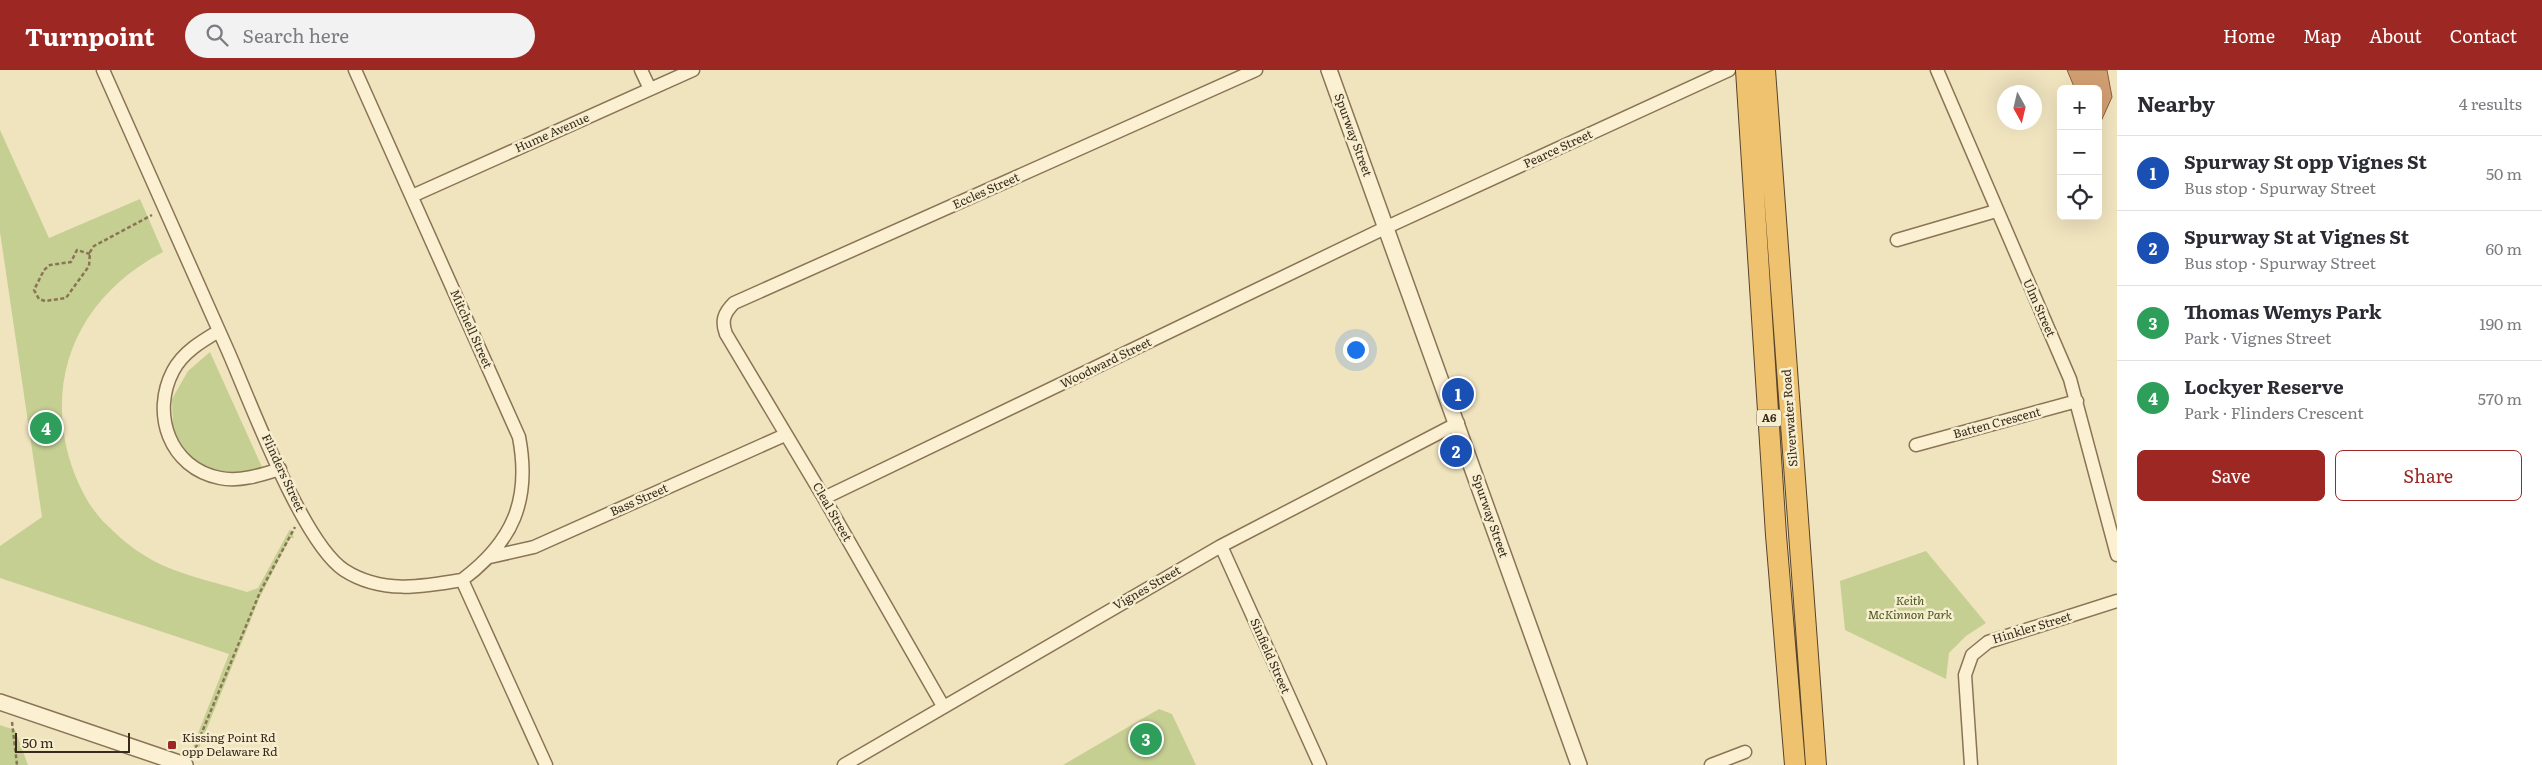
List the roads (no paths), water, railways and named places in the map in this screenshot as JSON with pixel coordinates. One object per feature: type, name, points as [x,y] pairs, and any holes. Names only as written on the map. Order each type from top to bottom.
[{"type":"highway","name":"Silverwater Road","points":[[1746,70],[1759,241],[1776,535],[1795,765]]},
{"type":"highway","name":"Silverwater Road","points":[[1765,70],[1816,765]]},
{"type":"street","name":"Flinders Street","points":[[103,70],[280,469],[313,535],[330,557],[344,570],[362,578],[393,587],[432,586],[462,580]]},
{"type":"street","name":"Mitchell Street","points":[[355,70],[519,437],[523,460],[522,495],[514,521],[490,557],[462,580]]},
{"type":"street","points":[[641,70],[650,89]]},
{"type":"street","name":"Hume Avenue","points":[[412,196],[693,70]]},
{"type":"street","name":"Eccles Street","points":[[723,319],[734,303],[1256,70]]},
{"type":"street","name":"Spurway Street","points":[[1329,70],[1458,424],[1579,765]]},
{"type":"street","name":"Ulm Street","points":[[1937,70],[1996,211],[2070,379],[2117,555]]},
{"type":"street","name":"Pearce Street","points":[[1387,228],[1724,73]]},
{"type":"street","points":[[1897,240],[1996,211]]},
{"type":"street","name":"Woodward Street","points":[[824,498],[1387,228]]},
{"type":"street","name":"Cleal Street","points":[[723,319],[726,334],[824,498],[943,706]]},
{"type":"street","points":[[219,331],[200,342],[182,358],[174,370],[165,392],[163,403],[162,414],[166,435],[181,456],[200,470],[219,478],[243,478],[280,469]]},
{"type":"street","name":"Batten Crescent","points":[[1916,445],[2077,401]]},
{"type":"street","name":"Vignes Street","points":[[844,765],[1221,546],[1458,424]]},
{"type":"street","name":"Bass Street","points":[[490,557],[534,547],[785,434]]},
{"type":"street","name":"Sinfield Street","points":[[1221,546],[1320,765]]},
{"type":"street","points":[[462,580],[546,765]]},
{"type":"street","name":"Hinkler Street","points":[[1971,765],[1965,675],[1972,655],[1988,642],[2117,601]]},
{"type":"street","points":[[0,702],[185,765]]},
{"type":"street","points":[[1711,765],[1744,752]]},
{"type":"place","name":"Spurway St opp Vignes St","points":[[1458,394]]},
{"type":"place","name":"Lockyer Reserve","points":[[46,428]]},
{"type":"place","name":"Spurway St at Vignes St","points":[[1456,451]]},
{"type":"place","name":"Thomas Wemys Park","points":[[1146,739]]},
{"type":"place","name":"Kissing Point Rd opp Delaware Rd","points":[[172,745]]},
{"type":"park label","name":"Keith McKinnon Park","points":[[1910,608]]}]
